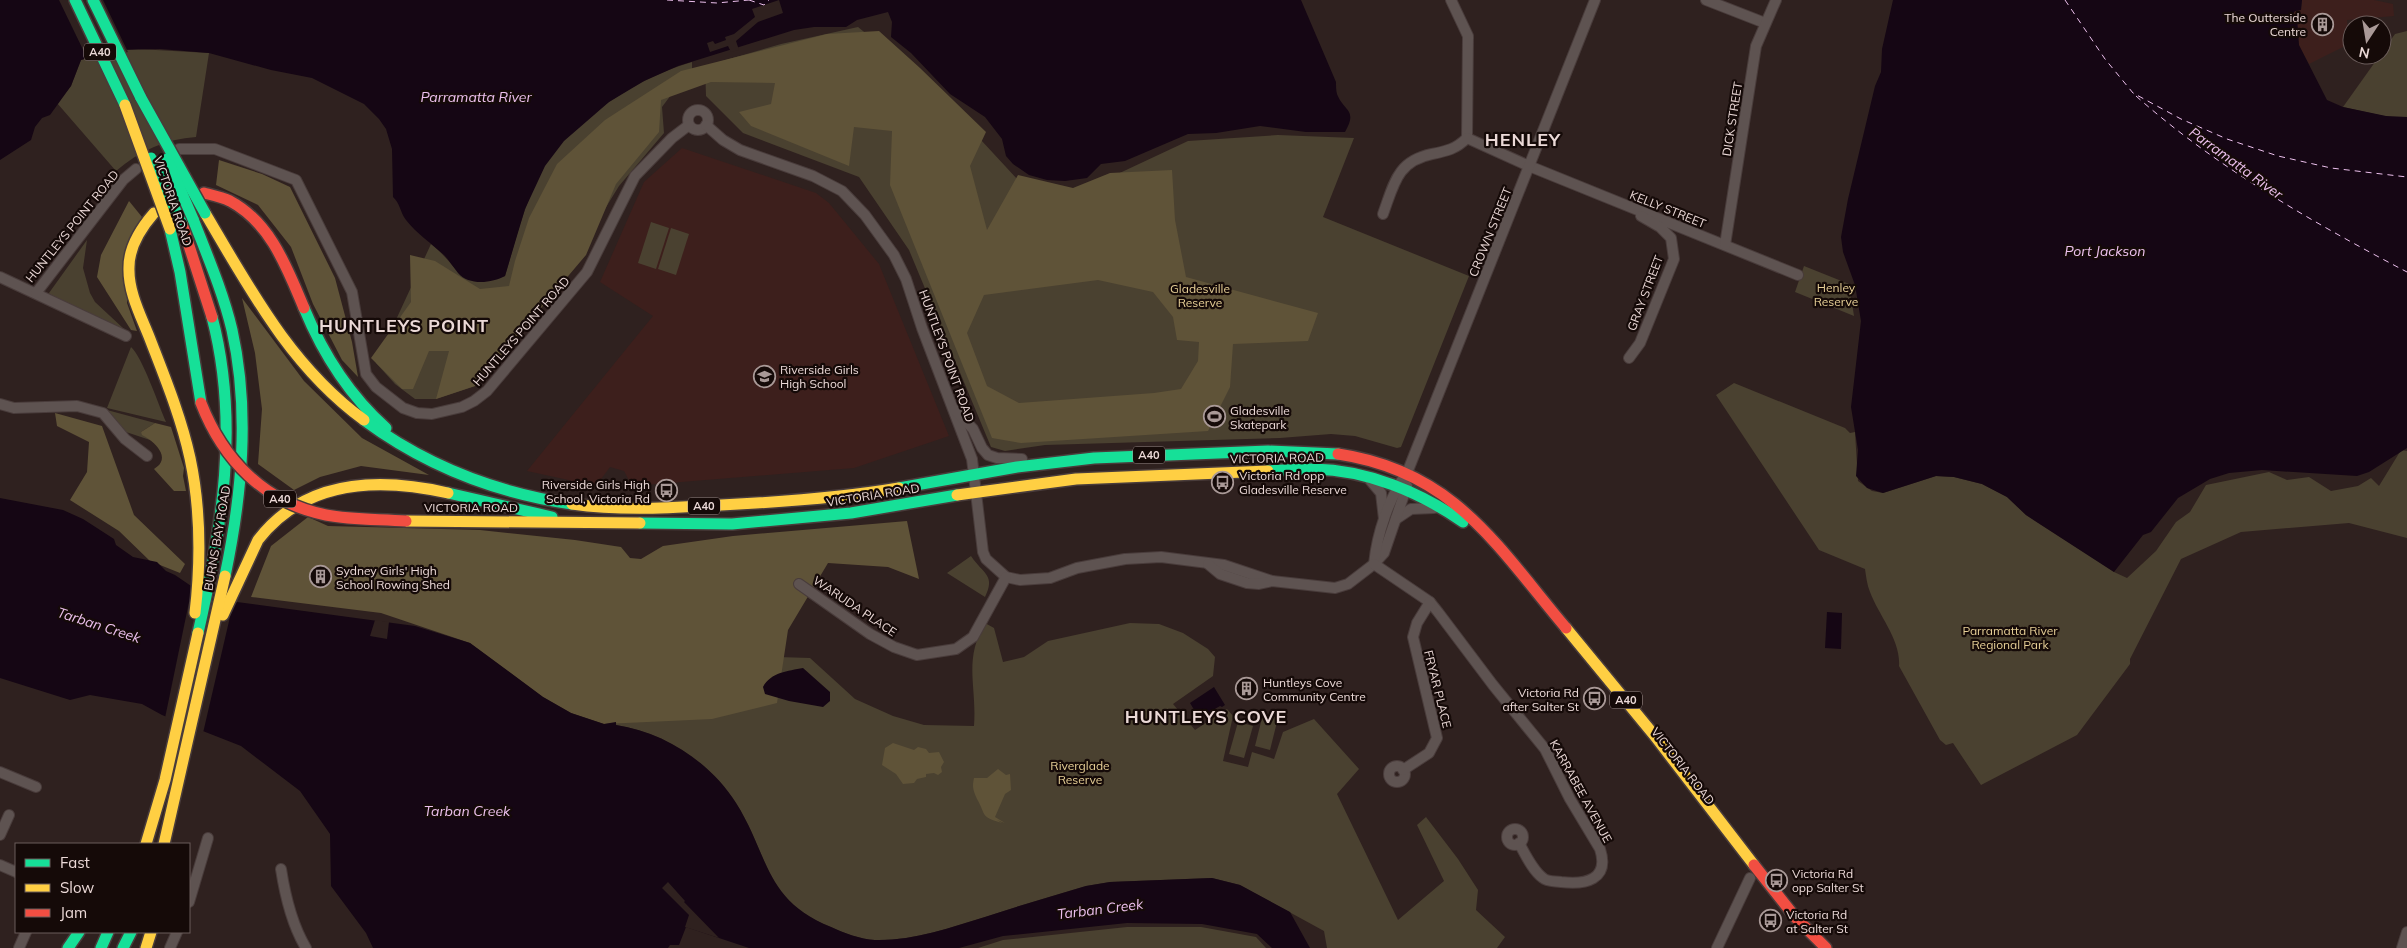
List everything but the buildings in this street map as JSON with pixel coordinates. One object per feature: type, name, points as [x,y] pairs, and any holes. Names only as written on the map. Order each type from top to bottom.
[{"type":"main road","name":"VICTORIA ROAD","points":[[75,0],[125,105],[170,229],[180,268],[195,379],[201,403],[212,430],[228,456],[248,477],[271,494],[296,506],[325,515],[406,521],[732,524],[851,513],[1076,479],[1315,469],[1346,473],[1402,488],[1452,514],[1483,540],[1691,798],[1750,878],[1810,948]]},
{"type":"main road","name":"VICTORIA ROAD","points":[[93,0],[140,98],[205,213],[276,331],[299,361],[351,412],[380,433],[460,475],[532,498],[586,506],[637,508],[787,501],[876,491],[1062,460],[1251,452],[1324,452],[1368,459],[1408,473],[1448,495],[1489,533],[1617,689],[1790,911],[1826,948]]},
{"type":"main road","name":"BURNS BAY ROAD","points":[[140,98],[187,222],[208,301],[223,366],[227,426],[224,495],[211,584],[165,779],[146,843]]},
{"type":"main road","name":"BURNS BAY ROAD","points":[[125,105],[218,283],[235,343],[243,426],[240,500],[214,629],[180,782],[164,843]]},
{"type":"main road","points":[[204,193],[232,201],[247,209],[262,225],[285,262],[316,336],[342,381],[398,442]]},
{"type":"main road","points":[[154,213],[142,228],[130,256],[131,286],[179,418],[197,489],[200,557],[189,671]]},
{"type":"main road","points":[[214,629],[229,605],[239,575],[256,544],[282,515],[301,501],[349,484],[379,483],[413,486],[558,518],[616,524]]},
{"type":"main road","points":[[137,843],[165,779]]},
{"type":"main road","points":[[173,843],[177,825],[180,782]]},
{"type":"main road","points":[[68,948],[78,933]]},
{"type":"main road","points":[[101,948],[108,933]]},
{"type":"main road","points":[[123,948],[130,933]]},
{"type":"main road","points":[[146,948],[151,933]]},
{"type":"street","points":[[1383,214],[1399,172],[1409,162],[1422,156],[1451,150],[1467,138],[1468,36],[1451,0]]},
{"type":"street","name":"CROWN STREET","points":[[1402,488],[1596,0]]},
{"type":"street","points":[[1706,0],[1765,23]]},
{"type":"street","name":"DICK STREET","points":[[1725,245],[1756,46],[1776,0]]},
{"type":"street","points":[[698,111],[706,116],[706,125],[696,130],[689,125],[689,115],[698,111]]},
{"type":"street","name":"HUNTLEYS POINT ROAD","points":[[180,150],[216,148],[296,180],[352,292],[366,374],[376,388],[403,408],[417,413],[432,414],[462,407],[474,401],[486,391],[587,272],[635,176],[672,138],[689,125]]},
{"type":"street","name":"HUNTLEYS POINT ROAD","points":[[706,125],[723,140],[740,150],[813,176],[842,191],[854,202],[882,237],[900,267],[972,460],[983,552],[986,559],[1006,577]]},
{"type":"street","name":"KELLY STREET","points":[[1467,138],[1529,166],[1798,274]]},
{"type":"street","name":"HUNTLEYS POINT ROAD","points":[[0,277],[36,293],[123,180],[136,169]]},
{"type":"street","name":"GRAY STREET","points":[[1619,202],[1660,228],[1671,238],[1674,247],[1674,259],[1640,343],[1629,358]]},
{"type":"street","points":[[36,293],[126,336]]},
{"type":"street","points":[[0,404],[14,408],[77,406],[103,413],[125,439],[147,456]]},
{"type":"street","points":[[951,406],[973,429],[982,448],[990,456],[1004,459],[1062,460]]},
{"type":"street","points":[[1346,473],[1363,477],[1378,487],[1382,499],[1384,525]]},
{"type":"street","points":[[1006,577],[1036,580],[1084,567],[1125,559],[1154,557],[1187,559],[1208,564],[1224,565],[1272,582],[1335,588],[1358,578],[1384,553],[1396,519],[1402,488]]},
{"type":"street","points":[[1374,564],[1376,550],[1384,525],[1402,488]]},
{"type":"street","points":[[1396,519],[1411,508],[1418,507],[1428,507],[1452,514]]},
{"type":"street","name":"KARRABEE AVENUE","points":[[1374,564],[1430,602],[1493,685],[1546,749],[1570,799],[1600,849],[1603,856],[1601,868],[1594,878],[1583,884],[1545,880],[1537,872],[1519,843]]},
{"type":"street","name":"WARUDA PLACE","points":[[799,584],[870,634],[894,647],[917,656],[956,649],[973,637],[1006,577]]},
{"type":"street","name":"FRYAR PLACE","points":[[1404,770],[1429,753],[1436,738],[1413,637],[1417,623],[1430,602]]},
{"type":"street","points":[[0,772],[36,786]]},
{"type":"street","points":[[0,835],[9,815]]},
{"type":"street","points":[[190,899],[208,838]]},
{"type":"street","points":[[0,865],[15,872]]},
{"type":"street","points":[[280,869],[300,938],[306,948]]},
{"type":"street","points":[[1717,948],[1750,878]]},
{"type":"street","points":[[2402,948],[2407,932]]},
{"type":"street","points":[[19,948],[26,933]]},
{"type":"street","points":[[170,948],[177,933]]},
{"type":"shaded area","points":[[2302,0],[2374,0],[2393,4],[2394,16],[2342,15],[2342,48],[2309,64],[2299,46],[2293,14],[2295,11],[2301,10]]},
{"type":"shaded area","name":"Riverside Girls High School","points":[[682,148],[816,193],[829,203],[879,264],[949,436],[854,468],[632,486],[624,471],[610,467],[596,486],[527,471],[653,316],[600,282],[644,182]]},
{"type":"green space","name":"Gladesville Reserve","points":[[858,27],[931,86],[1032,195],[1077,193],[1188,141],[1278,135],[1354,138],[1323,217],[1469,276],[1401,447],[1397,448],[1355,436],[1331,434],[1280,438],[1045,445],[1005,451],[991,447],[909,250],[859,177],[743,133],[706,96],[705,66],[781,44]]},
{"type":"green space","points":[[879,31],[986,132],[970,166],[987,230],[1018,175],[1073,188],[1110,173],[1172,170],[1175,220],[1186,277],[1318,313],[1308,341],[1233,344],[1230,387],[1208,431],[1021,443],[992,438],[890,185],[892,131],[854,127],[849,166],[751,126],[739,112],[771,104],[775,83],[711,82],[661,100],[659,132],[616,184],[586,255],[475,386],[436,399],[449,351],[429,351],[413,389],[402,389],[371,358],[411,302],[410,255],[435,261],[480,289],[509,286],[529,218],[557,164],[605,120],[681,71],[827,34]],"holes":[[[1098,280],[1153,292],[1173,317],[1177,340],[1199,342],[1198,361],[1181,389],[1154,393],[1019,403],[987,386],[967,333],[984,295]]]},
{"type":"green space","points":[[2407,31],[2407,117],[2393,118],[2343,107],[2373,65],[2392,65],[2392,38],[2395,34]]},
{"type":"green space","points":[[138,49],[209,53],[196,137],[174,140],[153,147],[116,171],[57,103],[71,86],[81,60],[117,50]]},
{"type":"green space","points":[[692,62],[692,86],[674,91],[662,107],[664,133],[619,186],[557,287],[475,386],[436,399],[415,399],[395,384],[376,363],[431,244],[462,275],[470,279],[478,281],[490,280],[505,276],[532,192],[545,165],[557,148],[572,131],[610,102],[652,78]]},
{"type":"green space","points":[[219,160],[262,174],[290,187],[335,278],[352,342],[358,377],[342,360],[313,304],[291,247],[258,205],[216,185]]},
{"type":"green space","points":[[129,201],[142,217],[129,242],[127,303],[137,331],[131,330],[97,277],[101,255]]},
{"type":"green space","points":[[651,222],[669,228],[656,269],[638,263]]},
{"type":"green space","points":[[671,228],[689,234],[676,275],[658,269]]},
{"type":"green space","points":[[87,240],[83,268],[90,293],[95,302],[124,329],[105,323],[50,296],[49,293]]},
{"type":"green space","name":"Henley Reserve","points":[[1804,266],[1849,284],[1854,316],[1795,292]]},
{"type":"green space","points":[[242,298],[304,381],[362,438],[429,475],[361,466],[320,477],[294,490],[258,464],[262,409],[255,353]]},
{"type":"green space","points":[[131,347],[145,370],[166,422],[107,408]]},
{"type":"green space","name":"Parramatta River Regional Park","points":[[1734,383],[1845,428],[1850,433],[1855,432],[1858,481],[1872,491],[1883,493],[1936,476],[1954,477],[1982,484],[2007,497],[2026,515],[2114,572],[2127,578],[2156,551],[2176,522],[2190,512],[2206,485],[2269,472],[2287,480],[2309,477],[2331,491],[2358,486],[2371,478],[2379,486],[2401,450],[2407,451],[2407,538],[2349,523],[2241,532],[2181,559],[2130,659],[2130,664],[2077,735],[1981,785],[1953,743],[1946,745],[1940,740],[1899,666],[1897,647],[1870,592],[1865,569],[1819,550],[1716,395]]},
{"type":"green space","points":[[107,410],[155,423],[141,432],[150,440],[126,432]]},
{"type":"green space","points":[[55,413],[102,426],[134,515],[185,564],[180,573],[150,561],[119,531],[70,500],[87,472],[89,442],[57,426]]},
{"type":"green space","points":[[155,423],[171,427],[184,468],[183,476],[186,491],[174,491],[154,469],[162,460],[162,455],[156,445],[142,435],[141,432]]},
{"type":"green space","points":[[308,517],[328,526],[480,530],[575,540],[621,547],[630,558],[641,559],[663,546],[733,536],[907,521],[919,579],[888,567],[828,563],[788,630],[777,703],[712,719],[604,724],[571,713],[543,697],[470,643],[381,613],[251,597],[271,546]]},
{"type":"green space","points":[[971,556],[989,579],[985,597],[947,573]]},
{"type":"green space","name":"Riverglade Reserve","points":[[985,623],[994,628],[1003,662],[1024,657],[1048,641],[1130,623],[1159,624],[1183,633],[1208,649],[1215,657],[1213,676],[1173,704],[1195,730],[1227,709],[1233,716],[1223,761],[1248,767],[1252,752],[1274,759],[1283,732],[1314,719],[1359,769],[1337,794],[1398,920],[1444,881],[1417,825],[1426,817],[1458,859],[1478,890],[1476,910],[1505,937],[1497,948],[1327,948],[1324,931],[1240,885],[1212,878],[1110,882],[1086,886],[931,933],[888,940],[863,938],[831,927],[809,916],[793,904],[780,890],[747,822],[736,803],[713,774],[684,751],[668,742],[651,734],[616,725],[617,719],[747,656],[810,658],[855,699],[893,716],[924,725],[974,726],[972,673],[974,649]]},
{"type":"green space","points":[[1263,714],[1278,718],[1270,750],[1255,746]]},
{"type":"green space","points":[[1238,722],[1253,726],[1244,758],[1229,754]]},
{"type":"green space","points":[[893,743],[914,750],[918,747],[926,749],[929,753],[939,752],[944,762],[941,767],[942,772],[938,775],[934,773],[926,774],[926,777],[917,779],[914,783],[903,784],[896,774],[882,765],[885,748]]},
{"type":"green space","points":[[998,769],[1006,775],[1010,774],[1011,790],[1005,794],[995,817],[1005,823],[990,819],[985,815],[973,788],[974,778],[987,778]]},
{"type":"green space","points":[[1127,927],[1201,927],[1256,937],[1266,948],[978,948],[1003,940]]},
{"type":"water","name":"Parramatta River","points":[[0,0],[1301,0],[1336,82],[1337,94],[1349,111],[1350,119],[1345,132],[1306,132],[1260,126],[1216,133],[1188,134],[1125,161],[1101,164],[1087,178],[1065,181],[1047,180],[1029,175],[1013,164],[1006,156],[1002,139],[985,117],[950,94],[911,53],[891,37],[892,22],[888,12],[857,20],[846,27],[814,27],[794,30],[678,66],[644,81],[609,102],[564,141],[545,166],[525,209],[505,276],[487,282],[474,282],[458,273],[444,255],[415,230],[404,217],[393,197],[392,149],[386,129],[379,119],[364,104],[312,78],[271,70],[209,53],[160,49],[117,50],[81,60],[71,86],[50,115],[42,118],[35,127],[31,140],[0,160]]},
{"type":"water","name":"Port Jackson","points":[[1893,0],[2302,0],[2301,10],[2295,11],[2293,14],[2297,17],[2299,45],[2327,100],[2343,107],[2386,116],[2407,117],[2407,448],[2369,472],[2357,476],[2262,470],[2229,473],[2210,479],[2178,498],[2151,532],[2143,535],[2114,572],[2026,515],[2007,497],[1982,484],[1954,477],[1936,476],[1883,493],[1867,488],[1856,476],[1858,450],[1851,407],[1861,321],[1855,285],[1843,252],[1841,237],[1848,199],[1875,86],[1881,72],[1882,49]]},
{"type":"water","name":"Tarban Creek","points":[[0,498],[63,510],[83,519],[114,539],[116,545],[133,557],[157,562],[166,571],[194,588],[237,602],[415,626],[470,643],[543,697],[571,713],[604,724],[616,722],[616,725],[651,734],[668,742],[699,762],[725,788],[747,822],[780,890],[793,904],[809,916],[847,933],[875,940],[917,936],[1086,886],[1110,882],[1212,878],[1240,885],[1290,912],[1310,948],[1272,948],[1257,934],[1202,924],[1127,923],[1003,936],[959,948],[749,948],[686,927],[679,945],[670,945],[668,948],[373,948],[366,933],[331,886],[330,834],[300,791],[241,746],[162,715],[142,704],[90,695],[70,700],[0,678]]},
{"type":"water","points":[[1827,612],[1842,613],[1841,649],[1825,648]]},
{"type":"water","points":[[803,668],[830,692],[830,701],[823,707],[789,701],[765,694],[763,687],[775,675]]},
{"type":"water","points":[[1214,687],[1225,705],[1199,718],[1190,703]]},
{"type":"pier","points":[[59,0],[103,0],[128,52],[105,60],[88,60]]},
{"type":"pier","points":[[779,0],[783,13],[758,22],[736,41],[739,50],[731,52],[728,46],[710,52],[707,43],[713,41],[715,44],[726,40],[725,37],[734,34],[755,17],[752,9]]},
{"type":"pier","points":[[189,602],[233,604],[203,733],[165,718]]},
{"type":"pier","points":[[375,620],[389,622],[387,639],[370,636]]},
{"type":"pier","points":[[668,882],[684,902],[719,938],[685,927],[689,915],[662,888]]},
{"type":"ferry route","points":[[667,0],[717,3],[749,0]]},
{"type":"ferry route","points":[[749,0],[764,5],[769,0]]},
{"type":"ferry route","points":[[2065,0],[2105,59],[2133,93],[2181,119],[2227,139],[2278,156],[2331,168],[2407,177]]},
{"type":"ferry route","points":[[2136,96],[2167,122],[2232,170],[2301,213],[2407,272]]},
{"type":"traffic: fast","points":[[75,0],[125,105]]},
{"type":"traffic: fast","points":[[93,0],[141,98]]},
{"type":"traffic: fast","points":[[141,98],[205,213]]},
{"type":"traffic: fast","points":[[151,158],[182,224]]},
{"type":"traffic: fast","points":[[167,159],[193,219]]},
{"type":"traffic: fast","points":[[193,219],[224,302],[232,330],[241,391],[242,453],[236,515],[225,576]]},
{"type":"traffic: fast","points":[[170,229],[180,272],[201,403]]},
{"type":"traffic: fast","points":[[304,308],[311,325],[338,373],[360,402],[386,428]]},
{"type":"traffic: fast","points":[[198,633],[207,594],[220,515],[226,436],[225,396],[212,317]]},
{"type":"traffic: fast","points":[[364,420],[412,451],[462,475],[516,493],[572,504]]},
{"type":"traffic: fast","points":[[899,488],[1017,467],[1094,458],[1268,451],[1338,454]]},
{"type":"traffic: fast","points":[[1268,471],[1308,469],[1354,473],[1411,492],[1463,522]]},
{"type":"traffic: fast","points":[[448,493],[552,517]]},
{"type":"traffic: fast","points":[[640,523],[732,524],[851,513],[957,495]]},
{"type":"traffic: fast","points":[[68,948],[78,933]]},
{"type":"traffic: fast","points":[[101,948],[108,933]]},
{"type":"traffic: fast","points":[[123,948],[130,933]]},
{"type":"traffic: slow","points":[[125,105],[170,229]]},
{"type":"traffic: slow","points":[[154,213],[140,231],[133,245],[129,276],[136,304],[182,428],[194,477],[199,536],[195,613]]},
{"type":"traffic: slow","points":[[205,213],[256,298],[293,351],[338,399],[364,420]]},
{"type":"traffic: slow","points":[[957,495],[1076,479],[1268,471]]},
{"type":"traffic: slow","points":[[223,615],[258,540],[277,520],[298,505],[320,494],[344,488],[370,485],[395,485],[448,493]]},
{"type":"traffic: slow","points":[[572,504],[627,508],[684,507],[810,499],[899,488]]},
{"type":"traffic: slow","points":[[406,521],[640,523]]},
{"type":"traffic: slow","points":[[164,843],[225,576]]},
{"type":"traffic: slow","points":[[1566,628],[1654,735],[1754,865]]},
{"type":"traffic: slow","points":[[146,843],[165,780],[198,633]]},
{"type":"traffic: slow","points":[[146,948],[151,933]]},
{"type":"traffic: jam","points":[[204,193],[230,201],[256,221],[267,234],[284,262],[304,308]]},
{"type":"traffic: jam","points":[[182,224],[212,317]]},
{"type":"traffic: jam","points":[[201,403],[210,424],[234,460],[265,489],[284,500],[304,509],[336,517],[406,521]]},
{"type":"traffic: jam","points":[[1338,454],[1378,463],[1413,477],[1443,495],[1470,517],[1494,541],[1566,628]]},
{"type":"traffic: jam","points":[[1754,865],[1795,917],[1826,948]]},
{"type":"place","name":"The Outterside Centre","points":[[2322,24]]},
{"type":"place","name":"Riverside Girls High School","points":[[764,376]]},
{"type":"place","name":"Gladesville Skatepark","points":[[1214,417]]},
{"type":"place","name":"Victoria Rd opp Gladesville Reserve","points":[[1223,482]]},
{"type":"place","name":"Riverside Girls High School, Victoria Rd","points":[[666,491]]},
{"type":"place","name":"Sydney Girls' High School Rowing Shed","points":[[320,577]]},
{"type":"place","name":"Huntleys Cove Community Centre","points":[[1247,689]]},
{"type":"place","name":"Victoria Rd after Salter St","points":[[1595,699]]},
{"type":"place","name":"Victoria Rd opp Salter St","points":[[1776,880]]},
{"type":"place","name":"Victoria Rd at Salter St","points":[[1770,921]]},
{"type":"district","name":"HENLEY","points":[[1523,139]]},
{"type":"district","name":"HUNTLEYS POINT","points":[[404,325]]},
{"type":"district","name":"HUNTLEYS COVE","points":[[1206,716]]}]
